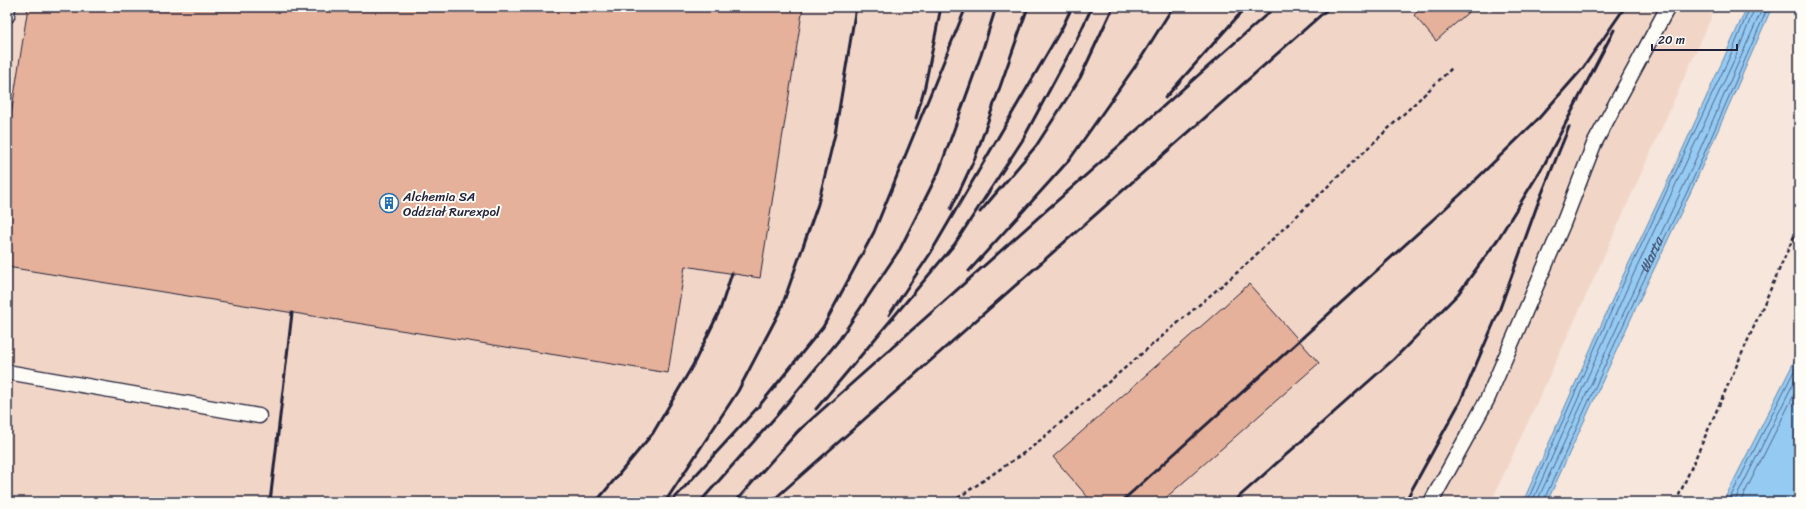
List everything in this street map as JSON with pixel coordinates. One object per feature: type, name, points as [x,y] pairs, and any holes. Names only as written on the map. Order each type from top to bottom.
[{"type":"lane","points":[[7,16],[8,7]]},
{"type":"lane","points":[[1431,502],[1487,400],[1563,224],[1594,144],[1668,7]]},
{"type":"lane","points":[[7,372],[259,416]]},
{"type":"path","points":[[952,502],[1031,448],[1240,270],[1452,68]]},
{"type":"path","points":[[1676,502],[1799,225]]},
{"type":"shaded area","points":[[7,7],[1716,7],[1581,307],[1491,502],[7,502]]},
{"type":"water","name":"Warta","points":[[1747,7],[1772,7],[1693,187],[1547,502],[1523,502],[1621,280],[1676,164]]},
{"type":"water","points":[[1799,352],[1799,502],[1723,502]]},
{"type":"building","name":"Alchemia SA Oddział Rurexpol","points":[[28,7],[803,7],[760,278],[685,266],[668,373],[7,267],[7,141]]},
{"type":"building","points":[[1422,7],[1474,7],[1436,41],[1414,15]]},
{"type":"building","points":[[1249,284],[1319,363],[1161,502],[1092,502],[1053,457]]},
{"type":"railway","points":[[665,502],[738,391],[781,309],[818,204],[835,134],[856,7]]},
{"type":"railway","points":[[916,118],[925,86],[941,7]]},
{"type":"railway","points":[[671,502],[759,406],[823,327],[874,232],[966,7]]},
{"type":"railway","points":[[700,502],[779,413],[839,340],[900,249],[939,171],[981,55],[996,7]]},
{"type":"railway","points":[[951,209],[975,158],[1028,7]]},
{"type":"railway","points":[[889,315],[930,254],[1062,28],[1072,7]]},
{"type":"railway","points":[[816,409],[954,245],[1022,141],[1077,39],[1092,7]]},
{"type":"railway","points":[[980,212],[1036,146],[1080,78],[1113,7]]},
{"type":"railway","points":[[969,271],[1070,159],[1141,58],[1173,7]]},
{"type":"railway","points":[[1165,98],[1246,7]]},
{"type":"railway","points":[[796,433],[1275,7]]},
{"type":"railway","points":[[771,502],[1330,7]]},
{"type":"railway","points":[[1121,502],[1460,195],[1539,118],[1583,68],[1625,7]]},
{"type":"railway","points":[[1233,502],[1394,359],[1458,294],[1498,239],[1545,163],[1614,30]]},
{"type":"railway","points":[[1405,502],[1460,402],[1499,311],[1538,203],[1569,127]]},
{"type":"railway","points":[[596,502],[653,433],[693,365],[720,310],[732,273]]},
{"type":"railway","points":[[270,502],[292,313]]},
{"type":"railway","points":[[735,502],[800,429]]},
{"type":"place","name":"Alchemia SA Oddział Rurexpol","points":[[389,203]]}]
